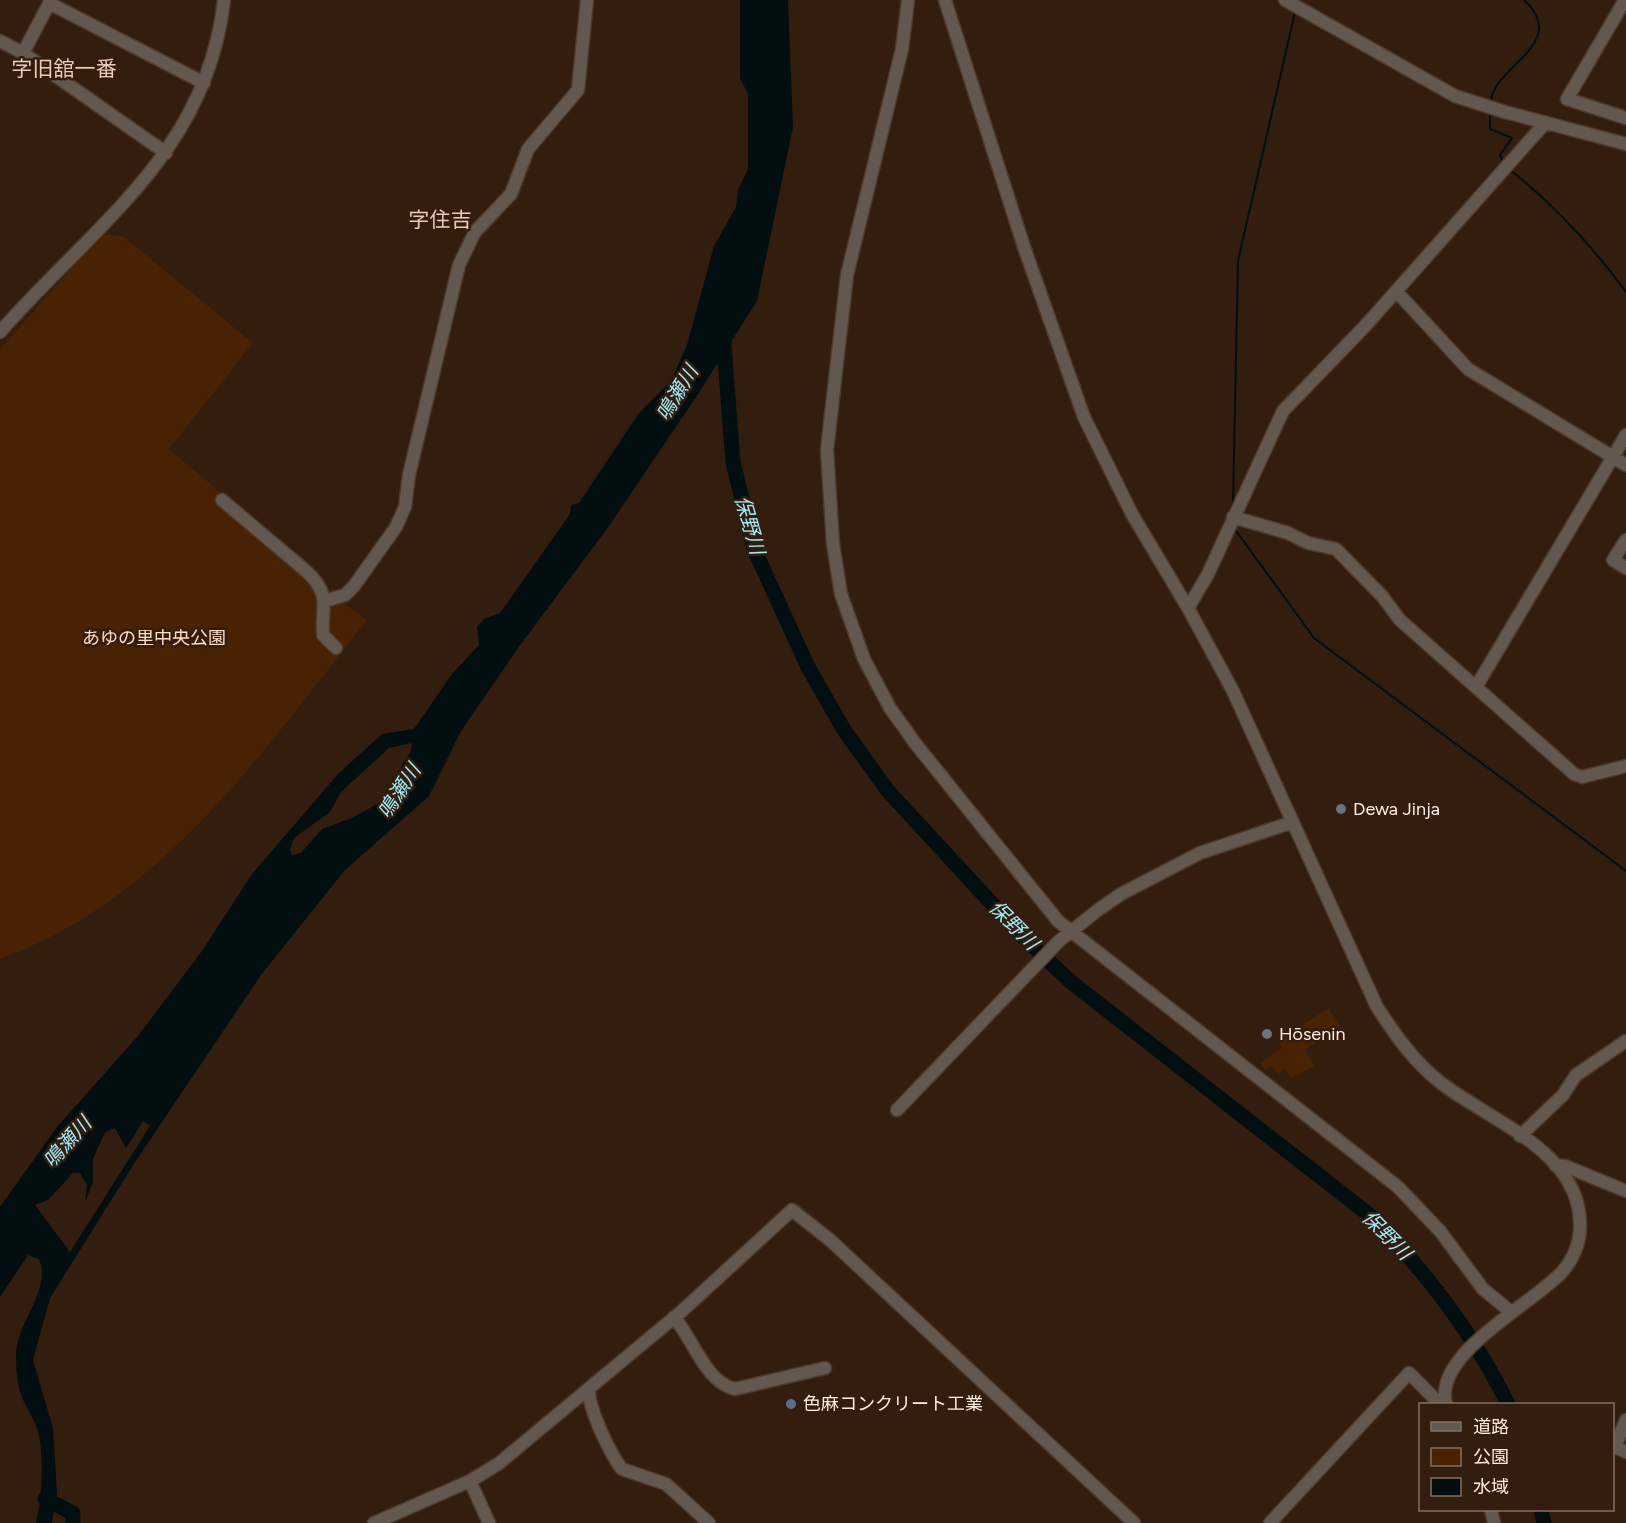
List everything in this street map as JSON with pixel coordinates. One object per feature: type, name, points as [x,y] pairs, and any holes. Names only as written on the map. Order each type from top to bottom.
[{"type":"street","points":[[0,332],[135,190],[166,153],[190,115],[204,83],[221,24],[224,0]]},
{"type":"street","points":[[325,601],[345,595],[354,586],[401,518],[459,265],[476,232],[511,194],[528,149],[578,90],[587,0]]},
{"type":"street","points":[[908,0],[902,49],[847,275],[827,450],[833,544],[839,584],[864,659],[890,708],[1058,921],[1398,1187],[1440,1231],[1483,1289],[1511,1312]]},
{"type":"street","points":[[945,0],[1024,247],[1084,417],[1132,514],[1188,608],[1233,691],[1377,1007],[1405,1050],[1441,1083],[1542,1150],[1566,1177],[1581,1208],[1580,1243],[1562,1272],[1467,1349],[1450,1375],[1446,1403]]},
{"type":"street","points":[[1625,0],[1567,99],[1626,118]]},
{"type":"street","points":[[23,53],[50,2],[204,83]]},
{"type":"street","points":[[1292,4],[1455,96],[1490,108],[1626,144]]},
{"type":"street","points":[[0,41],[23,53],[166,153]]},
{"type":"street","points":[[1188,608],[1283,411],[1396,291],[1545,123]]},
{"type":"street","points":[[1396,291],[1468,369],[1626,465]]},
{"type":"street","points":[[1476,687],[1626,435]]},
{"type":"street","points":[[222,500],[312,576],[322,590],[325,601],[323,635],[336,648]]},
{"type":"street","points":[[1232,520],[1288,533],[1308,543],[1336,549],[1400,620],[1574,774],[1590,776],[1626,766]]},
{"type":"street","points":[[1626,540],[1613,560],[1626,568]]},
{"type":"street","points":[[897,1110],[1059,941],[1121,894],[1200,853],[1293,822]]},
{"type":"street","points":[[1520,1136],[1563,1095],[1576,1075],[1626,1041]]},
{"type":"street","points":[[1555,1165],[1565,1166],[1626,1191]]},
{"type":"street","points":[[374,1523],[470,1481],[498,1464],[674,1317],[792,1210],[870,1276],[1134,1523]]},
{"type":"street","points":[[674,1317],[710,1371],[720,1384],[726,1387],[735,1389],[825,1368]]},
{"type":"street","points":[[1270,1523],[1408,1373],[1436,1400],[1444,1403]]},
{"type":"street","points":[[589,1390],[590,1400],[602,1431],[622,1469],[666,1484],[709,1523]]},
{"type":"street","points":[[1626,1419],[1615,1447],[1626,1452]]},
{"type":"street","points":[[470,1481],[489,1523]]},
{"type":"green space","name":"あゆの里中央公園","points":[[102,234],[123,236],[253,343],[169,449],[321,577],[334,596],[367,620],[249,769],[206,816],[160,860],[111,900],[58,933],[0,959],[0,349]]},
{"type":"green space","points":[[1328,1008],[1341,1026],[1305,1050],[1315,1066],[1291,1078],[1285,1069],[1278,1073],[1271,1066],[1265,1070],[1260,1063],[1282,1047],[1278,1041]]},
{"type":"water","name":"鳴瀬川","points":[[740,0],[788,0],[793,127],[757,301],[698,394],[609,526],[518,648],[461,731],[429,796],[345,870],[261,975],[135,1162],[50,1298],[33,1360],[53,1428],[57,1492],[52,1523],[36,1523],[42,1477],[40,1441],[38,1431],[20,1393],[16,1356],[21,1331],[41,1283],[42,1271],[39,1259],[28,1255],[0,1297],[0,1207],[57,1127],[138,1036],[202,951],[252,874],[338,774],[382,734],[414,729],[452,674],[479,645],[477,627],[484,619],[500,613],[570,514],[571,505],[579,503],[639,413],[671,381],[687,345],[714,246],[736,207],[738,190],[748,169],[748,94],[740,78]],"holes":[[[412,743],[411,751],[379,803],[352,818],[322,829],[301,853],[292,855],[290,849],[294,838],[330,812],[341,792],[389,748]],[[143,1121],[150,1126],[70,1252],[35,1205],[48,1200],[73,1173],[80,1173],[87,1185],[85,1202],[93,1182],[93,1159],[105,1132],[115,1128],[126,1148]]]},
{"type":"waterway","points":[[1491,101],[1495,88],[1535,42],[1539,29],[1536,15],[1524,0]]},
{"type":"waterway","points":[[1229,514],[1233,503],[1238,261],[1295,12]]},
{"type":"waterway","points":[[1490,113],[1490,129],[1512,138],[1500,155],[1503,162]]},
{"type":"waterway","points":[[1509,169],[1571,226],[1626,292]]},
{"type":"waterway","name":"保野川","points":[[723,333],[733,462],[754,549],[808,667],[844,730],[888,791],[1019,933],[1071,982],[1372,1217],[1430,1282],[1447,1305],[1480,1353],[1508,1403]]},
{"type":"waterway","points":[[1234,528],[1314,638],[1626,871]]},
{"type":"waterway","points":[[45,1499],[73,1513],[73,1523]]},
{"type":"waterway","name":"保野川","points":[[1541,1511],[1544,1523]]},
{"type":"place","name":"Dewa Jinja","points":[[1341,809]]},
{"type":"place","name":"Hōsenin","points":[[1267,1034]]},
{"type":"place","name":"色麻コンクリート工業","points":[[791,1404]]},
{"type":"district","name":"字旧舘一番","points":[[64,69]]},
{"type":"district","name":"字住吉","points":[[440,220]]}]
